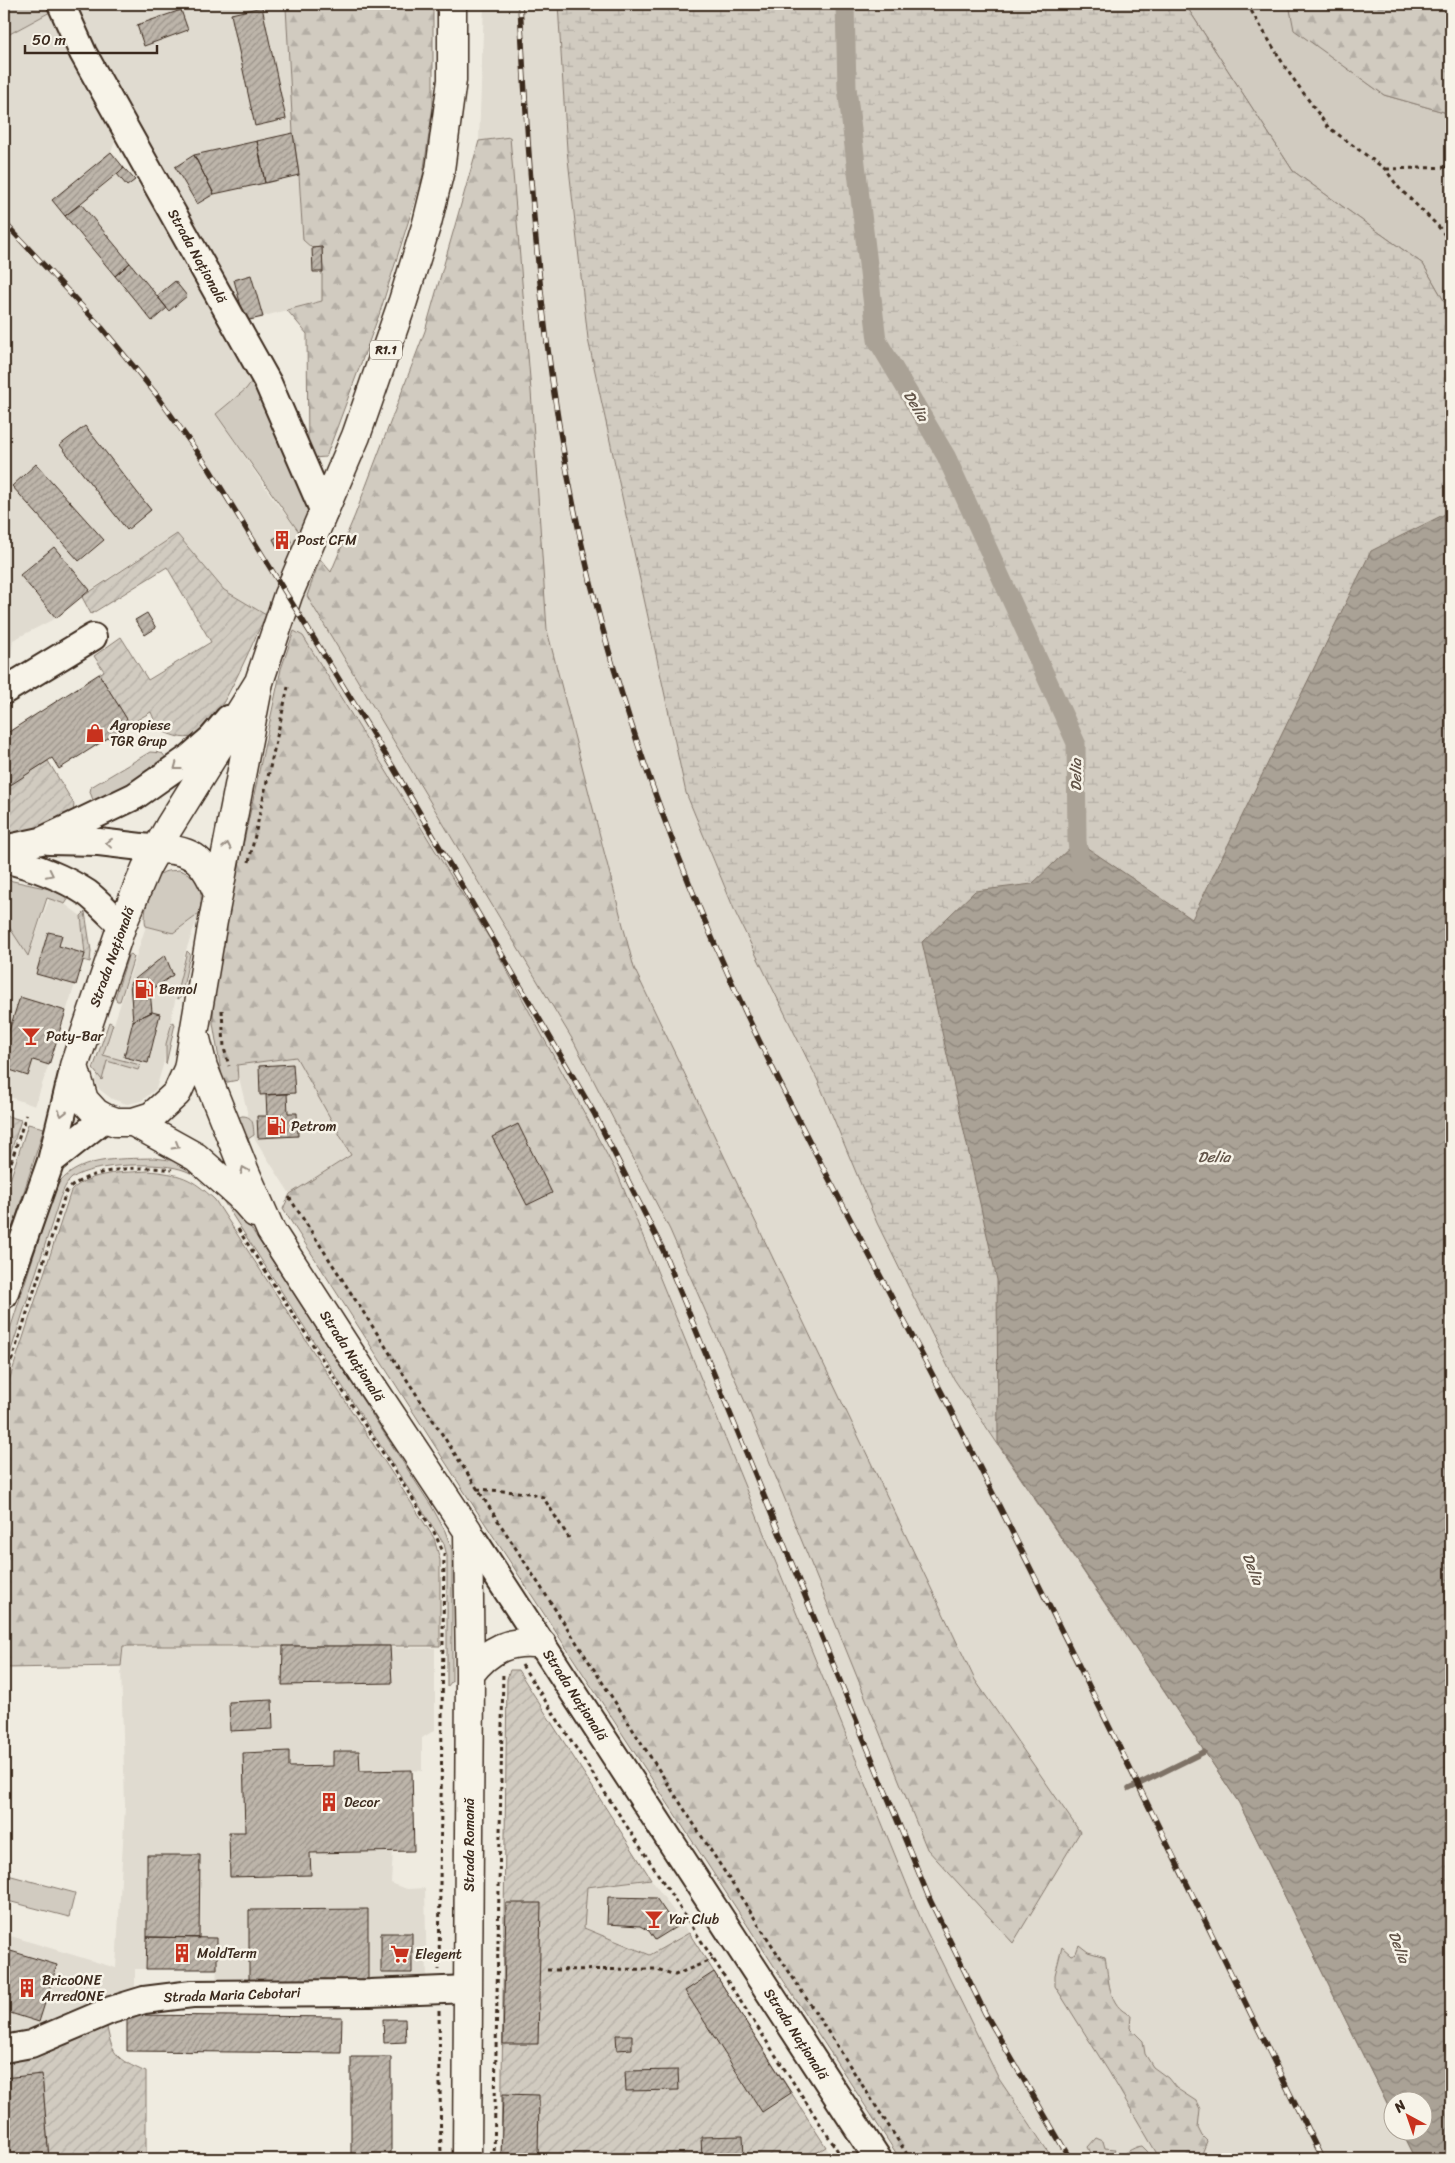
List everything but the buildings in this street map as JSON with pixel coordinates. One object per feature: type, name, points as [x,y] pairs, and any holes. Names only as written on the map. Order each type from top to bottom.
[{"type":"main road","name":"Strada Națională","points":[[259,682],[158,849],[122,925],[74,1066],[84,1100],[96,1113],[116,1122],[133,1122],[152,1116],[167,1103],[184,1081],[188,1069],[193,1027],[259,682],[288,595],[356,436],[427,223],[440,170],[448,110],[453,46],[452,4]]},
{"type":"main road","points":[[158,849],[179,850],[199,860],[218,894]]},
{"type":"main road","name":"Strada Națională","points":[[193,1027],[203,1068],[244,1172],[271,1231]]},
{"type":"main road","name":"Strada Națională","points":[[133,1122],[196,1157],[240,1194],[271,1231],[468,1531]]},
{"type":"main road","name":"Strada Romană","points":[[467,2159],[470,1674],[468,1531]]},
{"type":"main road","points":[[470,1674],[480,1661],[493,1650],[509,1644],[525,1642],[542,1644]]},
{"type":"street","name":"Strada Națională","points":[[61,4],[83,53],[268,383],[324,512]]},
{"type":"street","points":[[4,690],[93,637]]},
{"type":"street","points":[[41,841],[135,796],[161,780],[212,738],[259,682]]},
{"type":"street","points":[[4,849],[41,841],[99,842],[158,849]]},
{"type":"street","points":[[4,859],[35,867],[74,886],[88,894],[122,925]]},
{"type":"street","points":[[4,1295],[51,1161],[74,1066]]},
{"type":"street","points":[[51,1161],[106,1118]]},
{"type":"street","name":"Strada Națională","points":[[468,1531],[878,2159]]},
{"type":"street","name":"Strada Maria Cebotari","points":[[4,2049],[31,2044],[111,2010],[144,2000],[192,1994],[370,1993],[468,1989]]},
{"type":"path","points":[[1247,4],[1287,70],[1328,127],[1385,169],[1399,188],[1438,226],[1451,243]]},
{"type":"path","points":[[1385,169],[1451,167]]},
{"type":"path","points":[[247,871],[288,687]]},
{"type":"path","points":[[222,1006],[224,1048],[230,1074]]},
{"type":"path","points":[[4,1185],[26,1115]]},
{"type":"path","points":[[4,1384],[66,1192],[80,1179],[108,1171],[165,1169],[180,1172]]},
{"type":"path","points":[[289,1197],[910,2159]]},
{"type":"path","points":[[236,1226],[434,1532],[444,1554],[439,1990],[441,2159]]},
{"type":"path","points":[[477,1489],[530,1493],[543,1497],[569,1538]]},
{"type":"path","points":[[520,1663],[843,2159]]},
{"type":"path","points":[[494,2159],[503,1668],[508,1665]]},
{"type":"path","points":[[547,1970],[657,1969],[675,1975],[713,1959]]},
{"type":"shaded area","points":[[74,4],[294,4],[286,7],[293,133],[299,175],[303,240],[312,248],[322,247],[322,301],[245,321],[98,58]]},
{"type":"shaded area","points":[[484,4],[558,4],[567,150],[588,339],[686,793],[736,914],[818,1081],[954,1379],[1239,1803],[1382,2094],[1382,2140],[1406,2140],[1415,2159],[1053,2159],[999,2079],[923,1924],[618,1175],[491,941],[303,636],[224,590],[177,534],[90,590],[56,618],[13,640],[11,660],[4,663],[4,37],[52,11],[118,134],[111,152],[153,203],[255,377],[246,389],[216,414],[274,500],[331,572],[355,515],[425,331],[479,141]]},
{"type":"shaded area","points":[[51,894],[81,916],[85,954],[35,1106],[4,1095],[4,919],[28,956]]},
{"type":"shaded area","points":[[199,914],[185,953],[164,1062],[156,1089],[141,1101],[127,1104],[112,1099],[99,1089],[95,1082],[146,926],[173,933]]},
{"type":"shaded area","points":[[296,1057],[351,1155],[290,1194],[253,1136],[236,1065]]},
{"type":"shaded area","points":[[123,1646],[435,1648],[435,1730],[422,1738],[422,1771],[412,1770],[414,1851],[393,1851],[391,1883],[407,1889],[425,1888],[427,1983],[216,1982],[217,1969],[135,1969],[135,1990],[4,2041],[4,1934],[116,1968],[125,1806],[121,1666]]},
{"type":"shaded area","points":[[651,1879],[689,1933],[650,1955],[584,1928],[587,1887]]},
{"type":"shaded area","points":[[826,2147],[833,2159],[806,2159]]},
{"type":"green space","points":[[4,4],[48,4],[52,11],[4,37]]},
{"type":"green space","points":[[294,4],[433,4],[433,106],[423,175],[379,315],[326,457],[313,458],[308,448],[307,334],[287,310],[322,301],[322,247],[312,248],[303,240],[299,175],[293,133],[286,7]]},
{"type":"green space","points":[[558,4],[1185,4],[1293,171],[1423,264],[1451,313],[1451,1253],[1178,1554],[1420,2090],[1382,2090],[1382,2094],[1239,1803],[954,1379],[877,1223],[818,1081],[736,914],[686,793],[588,339],[567,150]]},
{"type":"green space","points":[[1185,4],[1289,4],[1295,30],[1384,95],[1451,114],[1451,313],[1423,264],[1293,171]]},
{"type":"green space","points":[[1289,4],[1451,4],[1451,114],[1384,95],[1294,30]]},
{"type":"green space","points":[[510,137],[531,391],[547,630],[634,968],[975,1680],[1080,1832],[1013,1943],[927,1849],[749,1411],[670,1230],[574,1042],[307,596],[320,559],[331,572],[355,515],[425,331],[479,141]]},
{"type":"green space","points":[[255,377],[310,507],[299,532],[216,414],[246,389]]},
{"type":"green space","points":[[177,534],[224,590],[266,615],[235,682],[214,717],[195,736],[185,738],[158,729],[151,712],[130,724],[99,674],[104,671],[94,656],[121,637],[148,680],[211,642],[167,567],[91,614],[82,597]]},
{"type":"green space","points":[[294,631],[303,636],[491,941],[618,1175],[923,1924],[999,2079],[1053,2159],[900,2159],[469,1499],[283,1209],[290,1194],[351,1155],[296,1057],[237,1065],[238,1080],[223,1083],[213,1023],[214,981],[281,669]]},
{"type":"green space","points":[[150,752],[162,753],[166,758],[166,765],[97,802],[93,800],[90,792],[91,787]]},
{"type":"green space","points":[[48,761],[74,804],[73,813],[40,827],[4,836],[4,778],[9,785]]},
{"type":"green space","points":[[179,870],[193,877],[200,887],[199,914],[173,933],[146,926],[145,913],[155,881],[164,872]]},
{"type":"green space","points":[[4,879],[49,889],[69,898],[65,904],[47,898],[28,956],[4,919]]},
{"type":"green space","points":[[85,912],[91,951],[90,962],[83,960],[85,954],[81,916]]},
{"type":"green space","points":[[187,951],[190,954],[181,997],[178,999],[176,995]]},
{"type":"green space","points":[[131,954],[134,957],[120,1001],[117,1001],[115,998],[128,956]]},
{"type":"green space","points":[[109,1022],[113,1024],[103,1055],[140,1065],[138,1070],[107,1061],[102,1080],[93,1069]]},
{"type":"green space","points":[[172,1022],[175,1024],[166,1064],[166,1044]]},
{"type":"green space","points":[[4,1115],[21,1120],[4,1173]]},
{"type":"green space","points":[[242,1116],[251,1119],[253,1125],[254,1135],[248,1139],[245,1139],[238,1118]]},
{"type":"green space","points":[[28,1124],[44,1128],[4,1255],[4,1199]]},
{"type":"green space","points":[[154,1158],[186,1162],[236,1205],[432,1507],[445,1531],[452,1550],[452,1681],[447,1687],[447,1556],[444,1544],[224,1202],[202,1180],[186,1171],[175,1168],[145,1165],[96,1169],[72,1178],[60,1198],[4,1372],[4,1348],[55,1189],[74,1170],[86,1165],[113,1160]]},
{"type":"green space","points":[[148,1171],[177,1175],[184,1178],[199,1186],[215,1200],[434,1538],[440,1560],[440,1646],[123,1646],[121,1666],[4,1668],[4,1396],[71,1191],[79,1184],[97,1176]]},
{"type":"green space","points":[[510,1670],[518,1670],[651,1879],[587,1887],[584,1928],[650,1955],[689,1933],[826,2147],[806,2159],[501,2159],[507,1679]]},
{"type":"green space","points":[[4,1874],[75,1893],[69,1917],[4,1900]]},
{"type":"green space","points":[[1079,1945],[1088,1952],[1105,1957],[1113,1998],[1123,2011],[1131,2015],[1130,2028],[1143,2041],[1145,2054],[1153,2067],[1168,2078],[1176,2088],[1196,2101],[1200,2109],[1198,2128],[1207,2141],[1200,2159],[1160,2159],[1109,2072],[1055,1986],[1055,1975],[1062,1947],[1071,1955],[1076,1953]]},
{"type":"green space","points":[[106,2022],[110,2042],[121,2059],[146,2072],[146,2159],[49,2159],[42,2075],[4,2078],[4,2061]]},
{"type":"green space","points":[[1432,2117],[1451,2159],[1415,2159],[1406,2140],[1432,2140]]},
{"type":"green space","points":[[1096,2138],[1103,2141],[1105,2148],[1115,2149],[1113,2153],[1115,2156],[1142,2146],[1155,2159],[1094,2159],[1088,2147]]},
{"type":"water","name":"Delia","points":[[1451,511],[1451,2159],[1415,2159],[1406,2140],[1432,2140],[1432,2090],[1382,2090],[1382,2094],[1239,1803],[998,1443],[997,1280],[922,942],[975,891],[1032,884],[1077,841],[1192,919],[1371,551]]},
{"type":"waterway","name":"Delia","points":[[845,4],[847,88],[877,340],[946,456],[1076,743],[1077,841],[1080,866]]},
{"type":"waterway","points":[[1129,1789],[1204,1752]]},
{"type":"railway","points":[[520,4],[524,88],[537,254],[546,336],[558,417],[572,499],[590,580],[612,662],[655,795],[707,926],[768,1060],[991,1490],[1322,2159]]},
{"type":"railway","points":[[4,222],[102,328],[156,394],[210,470],[393,767],[594,1113],[663,1250],[930,1900],[985,2013],[1070,2159]]},
{"type":"place","name":"Post CFM","points":[[282,540]]},
{"type":"place","name":"Agropiese TGR Grup","points":[[95,733]]},
{"type":"place","name":"Bemol","points":[[144,989]]},
{"type":"place","name":"Paty-Bar","points":[[31,1036]]},
{"type":"place","name":"Petrom","points":[[276,1126]]},
{"type":"place","name":"Decor","points":[[329,1802]]},
{"type":"place","name":"Yar Club","points":[[654,1919]]},
{"type":"place","name":"MoldTerm","points":[[182,1953]]},
{"type":"place","name":"Elegent","points":[[400,1954]]},
{"type":"place","name":"BricoONE ArredONE","points":[[27,1988]]}]
